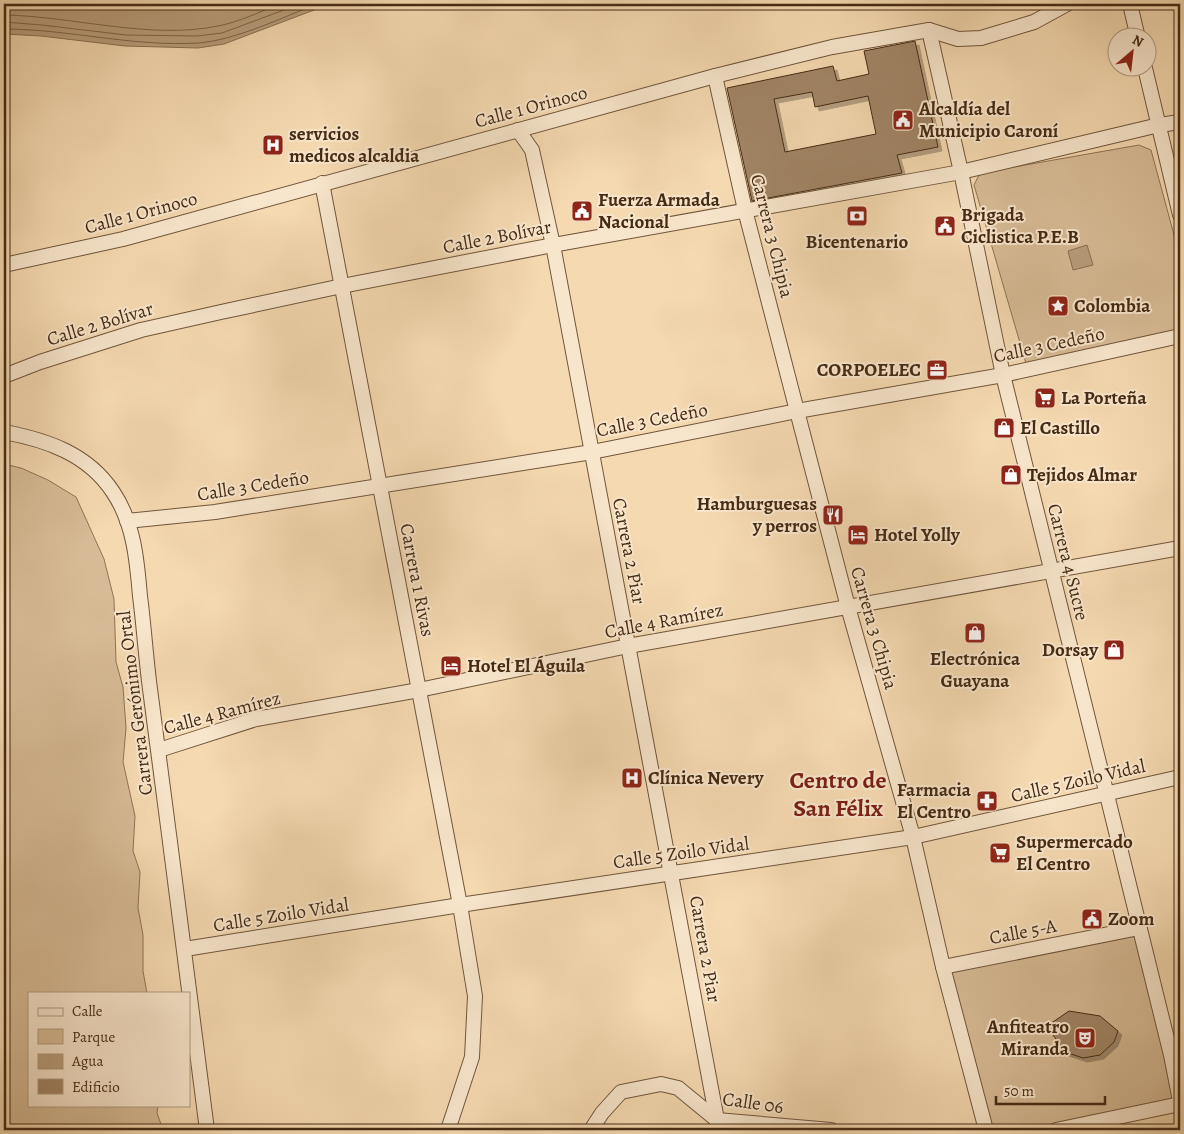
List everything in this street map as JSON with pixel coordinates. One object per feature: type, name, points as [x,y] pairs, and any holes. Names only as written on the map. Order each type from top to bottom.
[{"type":"street","name":"Calle 1 Orinoco","points":[[4,265],[123,239],[715,76],[832,47],[929,30],[958,39],[981,38],[1034,22],[1066,4]]},
{"type":"street","points":[[1130,4],[1136,28]]},
{"type":"street","name":"Carrera 4 Sucre","points":[[929,30],[961,172],[1003,375],[1139,928],[1175,1054],[1180,1102]]},
{"type":"street","name":"Carrera 3 Chipia","points":[[715,76],[745,210],[848,607],[914,837],[943,967],[986,1130]]},
{"type":"street","points":[[1147,78],[1180,215]]},
{"type":"street","name":"Calle 2 Bolívar","points":[[4,376],[40,362],[141,330],[342,286],[553,245],[961,172],[1159,125],[1180,122]]},
{"type":"street","name":"Carrera 2 Piar","points":[[518,130],[532,150],[553,245],[672,874],[717,1125]]},
{"type":"street","name":"Carrera 1 Rivas","points":[[322,183],[460,904],[475,996],[472,1057],[448,1130]]},
{"type":"street","name":"Calle 3 Cedeño","points":[[127,521],[215,512],[592,452],[797,411],[1003,375],[1180,336]]},
{"type":"street","name":"Carrera Gerónimo Ortal","points":[[4,432],[40,440],[58,447],[83,460],[95,470],[110,487],[127,521],[135,546],[158,750],[207,1130]]},
{"type":"street","name":"Calle 4 Ramírez","points":[[158,750],[256,719],[419,690],[628,646],[1180,548]]},
{"type":"street","name":"Calle 5 Zoilo Vidal","points":[[185,949],[460,904],[914,837],[1180,778]]},
{"type":"street","name":"Calle 5-A","points":[[943,967],[1139,928]]},
{"type":"street","name":"Calle 06","points":[[591,1130],[602,1113],[621,1092],[661,1084],[678,1088],[717,1125],[831,1130]]},
{"type":"street","points":[[1056,1130],[1180,1102]]},
{"type":"green space","points":[[1139,145],[1151,150],[1180,257],[1180,342],[1027,367],[974,185],[980,173]]},
{"type":"green space","points":[[4,464],[21,468],[48,480],[76,497],[104,559],[114,599],[116,662],[123,687],[126,728],[123,762],[135,816],[133,851],[140,872],[138,908],[143,935],[143,971],[147,992],[28,992],[28,1106],[158,1106],[157,1113],[163,1130],[4,1130]]},
{"type":"green space","points":[[1135,935],[1175,1100],[1033,1130],[992,1130],[949,971]]},
{"type":"water","points":[[4,4],[330,4],[224,44],[198,48],[125,46],[41,36],[4,34]]},
{"type":"water","points":[[1087,245],[1093,265],[1073,270],[1068,251]]},
{"type":"building","name":"Alcaldía del Municipio Caroní","points":[[915,41],[938,147],[897,155],[902,173],[752,201],[727,88],[833,66],[837,81],[869,74],[864,51]],"holes":[[[812,92],[815,107],[868,96],[876,134],[785,152],[774,99]]]},
{"type":"building","name":"Anfiteatro Miranda","points":[[1069,1011],[1100,1016],[1118,1031],[1114,1042],[1100,1055],[1083,1058],[1065,1052],[1053,1035],[1050,1024]]},
{"type":"place","name":"Alcaldía del Municipio Caroní","points":[[903,120]]},
{"type":"place","name":"servicios medicos alcaldia","points":[[273,145]]},
{"type":"place","name":"Fuerza Armada Nacional","points":[[582,211]]},
{"type":"place","name":"Bicentenario","points":[[857,216]]},
{"type":"place","name":"Brigada Ciclistica P.E.B","points":[[945,226]]},
{"type":"place","name":"Colombia","points":[[1058,306]]},
{"type":"place","name":"CORPOELEC","points":[[937,370]]},
{"type":"place","name":"La Porteña","points":[[1045,398]]},
{"type":"place","name":"El Castillo","points":[[1004,428]]},
{"type":"place","name":"Tejidos Almar","points":[[1011,475]]},
{"type":"place","name":"Hamburguesas y perros","points":[[833,515]]},
{"type":"place","name":"Hotel Yolly","points":[[858,535]]},
{"type":"place","name":"Electrónica Guayana","points":[[975,633]]},
{"type":"place","name":"Dorsay","points":[[1114,650]]},
{"type":"place","name":"Hotel El Águila","points":[[451,666]]},
{"type":"place","name":"Clínica Nevery","points":[[632,778]]},
{"type":"place","name":"Farmacia El Centro","points":[[987,801]]},
{"type":"place","name":"Supermercado El Centro","points":[[1000,853]]},
{"type":"place","name":"Zoom","points":[[1092,919]]},
{"type":"place","name":"Anfiteatro Miranda","points":[[1085,1038]]},
{"type":"district","name":"Centro de San Félix","points":[[838,794]]}]
